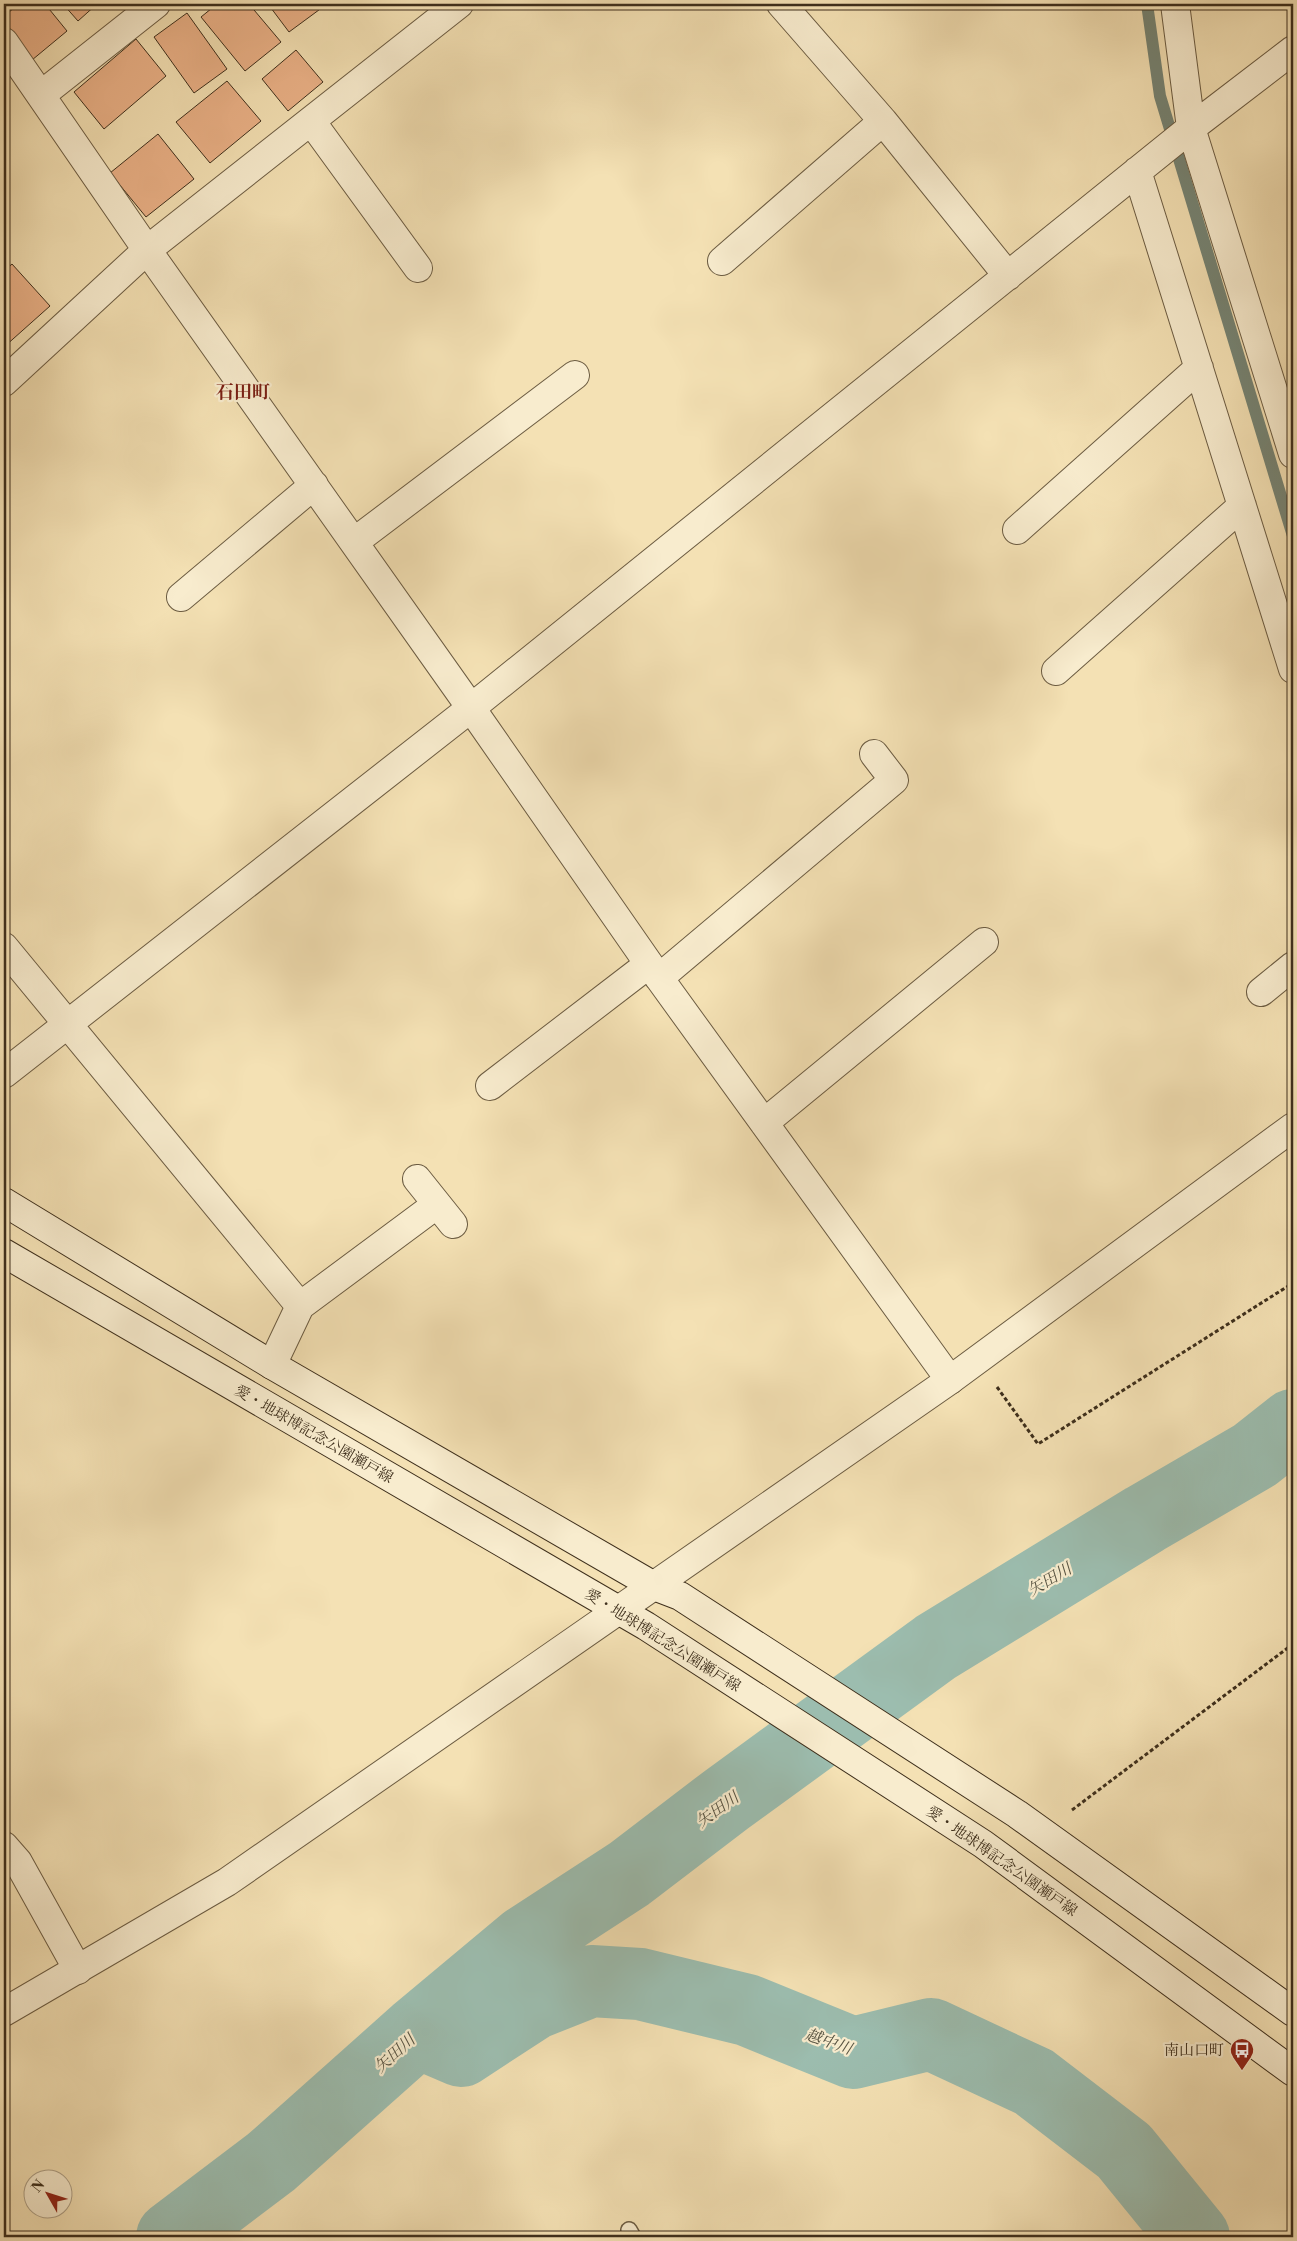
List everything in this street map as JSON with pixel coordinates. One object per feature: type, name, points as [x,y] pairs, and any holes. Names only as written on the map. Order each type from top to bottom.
[{"type":"street","points":[[41,95],[156,4]]},
{"type":"street","points":[[4,382],[148,250],[459,4]]},
{"type":"street","points":[[781,4],[883,121],[1008,276]]},
{"type":"street","points":[[1175,4],[1188,130],[1293,454]]},
{"type":"street","points":[[4,42],[12,73],[41,95],[654,971],[950,1380]]},
{"type":"street","points":[[4,1074],[471,708],[1139,169],[1293,50]]},
{"type":"street","points":[[311,121],[418,268]]},
{"type":"street","points":[[722,261],[883,121]]},
{"type":"street","points":[[1139,169],[1293,668]]},
{"type":"street","points":[[1017,530],[1199,368]]},
{"type":"street","points":[[354,542],[575,375]]},
{"type":"street","points":[[181,597],[314,485]]},
{"type":"street","points":[[1056,671],[1242,506]]},
{"type":"street","points":[[490,1086],[654,971],[894,780],[874,754]]},
{"type":"street","points":[[764,1123],[984,942]]},
{"type":"street","points":[[4,947],[300,1306]]},
{"type":"street","points":[[1261,992],[1293,966]]},
{"type":"street","points":[[4,2012],[227,1882],[950,1380],[1293,1127]]},
{"type":"street","points":[[272,1365],[300,1306],[445,1214],[417,1179]]},
{"type":"street","points":[[4,1202],[272,1365],[654,1586],[680,1596],[1017,1814],[1293,2012]]},
{"type":"street","name":"愛・地球博記念公園瀬戸線","points":[[4,1253],[646,1626],[983,1844],[1293,2072]]},
{"type":"street","points":[[4,1846],[18,1862],[78,1970]]},
{"type":"path","points":[[1006,1399],[1038,1444],[1293,1283]]},
{"type":"path","points":[[1042,1832],[1293,1644]]},
{"type":"building","points":[[19,4],[45,4],[67,31],[32,60],[4,26],[4,16]]},
{"type":"building","points":[[63,4],[97,4],[78,21]]},
{"type":"building","points":[[217,4],[249,4],[281,42],[245,71],[201,17]]},
{"type":"building","points":[[268,4],[327,4],[289,32]]},
{"type":"building","points":[[187,13],[227,69],[194,93],[154,37]]},
{"type":"building","points":[[136,39],[166,76],[104,129],[74,92]]},
{"type":"building","points":[[296,50],[323,82],[288,111],[262,79]]},
{"type":"building","points":[[227,81],[261,121],[210,163],[176,122]]},
{"type":"building","points":[[158,134],[194,179],[146,217],[110,173]]},
{"type":"building","points":[[12,264],[50,306],[4,347],[4,271]]},
{"type":"waterway","points":[[1147,4],[1160,96],[1293,536]]},
{"type":"waterway","name":"矢田川","points":[[172,2237],[271,2162],[417,2032],[526,1941],[629,1874],[726,1800],[936,1647],[1145,1519],[1255,1455],[1293,1425]]},
{"type":"waterway","name":"越中川","points":[[433,2039],[461,2051],[533,2004],[591,1981],[640,1984],[747,2010],[853,2053],[931,2034],[1034,2082],[1124,2151],[1194,2237]]},
{"type":"place","name":"南山口町","points":[[1242,2071]]},
{"type":"district","name":"石田町","points":[[243,392]]}]
